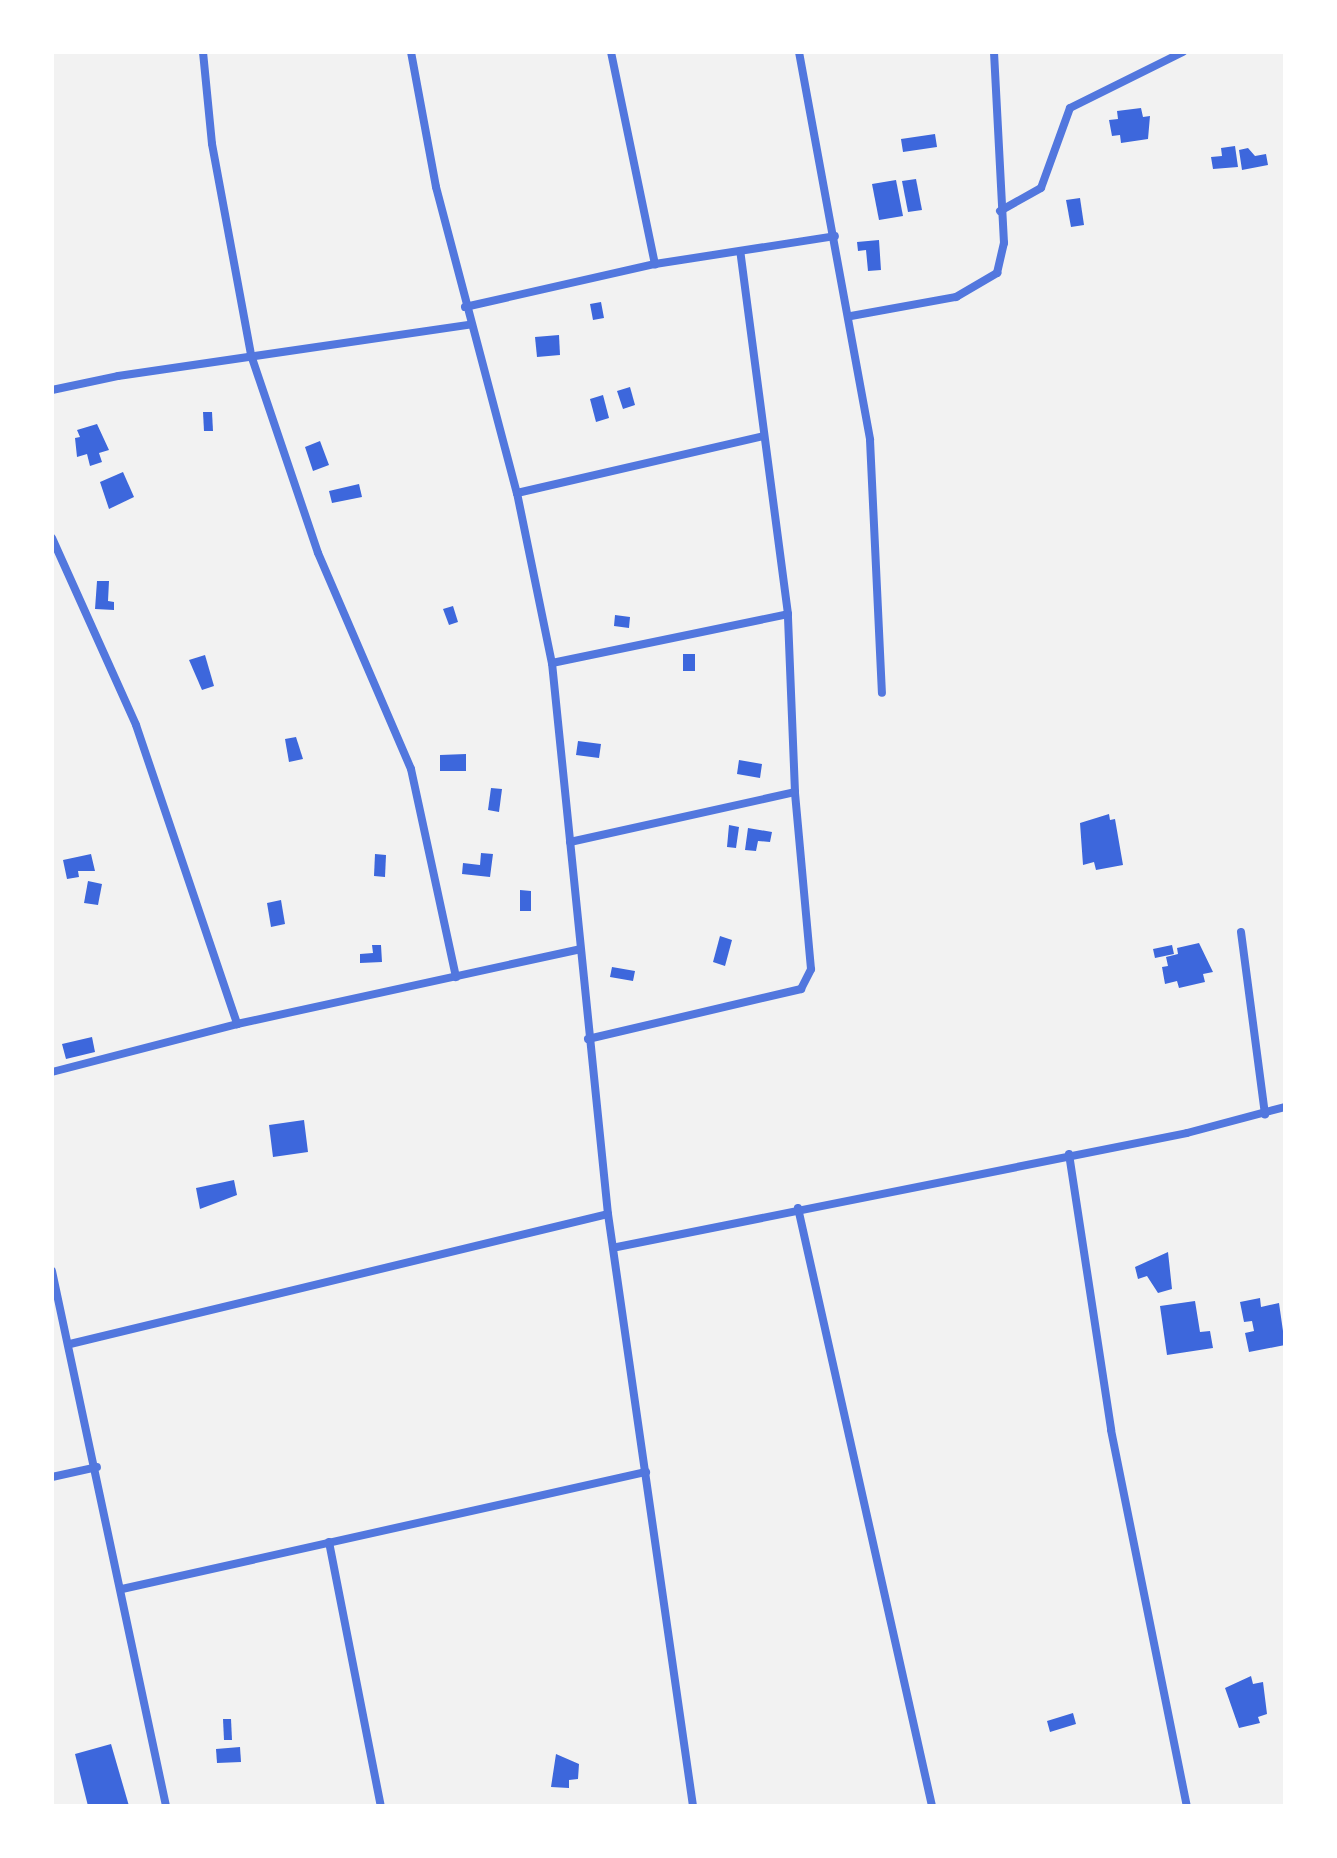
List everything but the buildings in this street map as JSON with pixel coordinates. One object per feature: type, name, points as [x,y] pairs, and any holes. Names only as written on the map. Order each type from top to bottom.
[{"type":"street","points":[[203,52],[212,144],[251,355],[318,553],[411,769],[456,977]]},
{"type":"street","points":[[411,52],[436,187],[468,325],[517,493],[552,663],[608,1214],[617,1247],[693,1806]]},
{"type":"street","points":[[611,52],[655,264]]},
{"type":"street","points":[[799,52],[851,316],[876,512],[882,693]]},
{"type":"street","points":[[851,316],[976,289],[1003,262],[994,52]]},
{"type":"street","points":[[1000,211],[1041,188],[1070,108],[1183,52]]},
{"type":"street","points":[[465,307],[655,264],[835,236]]},
{"type":"street","points":[[588,1039],[801,989],[811,969],[795,792],[788,614],[740,251]]},
{"type":"street","points":[[52,390],[251,355],[468,325]]},
{"type":"street","points":[[517,493],[764,436]]},
{"type":"street","points":[[52,538],[136,725],[237,1024]]},
{"type":"street","points":[[552,663],[788,614]]},
{"type":"street","points":[[570,842],[795,792]]},
{"type":"street","points":[[1241,932],[1265,1114]]},
{"type":"street","points":[[52,1072],[237,1024],[580,949]]},
{"type":"street","points":[[617,1247],[1265,1114],[1285,1107]]},
{"type":"street","points":[[1069,1154],[1114,1446],[1187,1806]]},
{"type":"street","points":[[798,1208],[932,1806]]},
{"type":"street","points":[[70,1344],[608,1214]]},
{"type":"street","points":[[52,1271],[97,1467],[166,1806]]},
{"type":"street","points":[[52,1477],[97,1467]]},
{"type":"street","points":[[122,1589],[646,1472]]},
{"type":"street","points":[[329,1542],[381,1806]]}]
